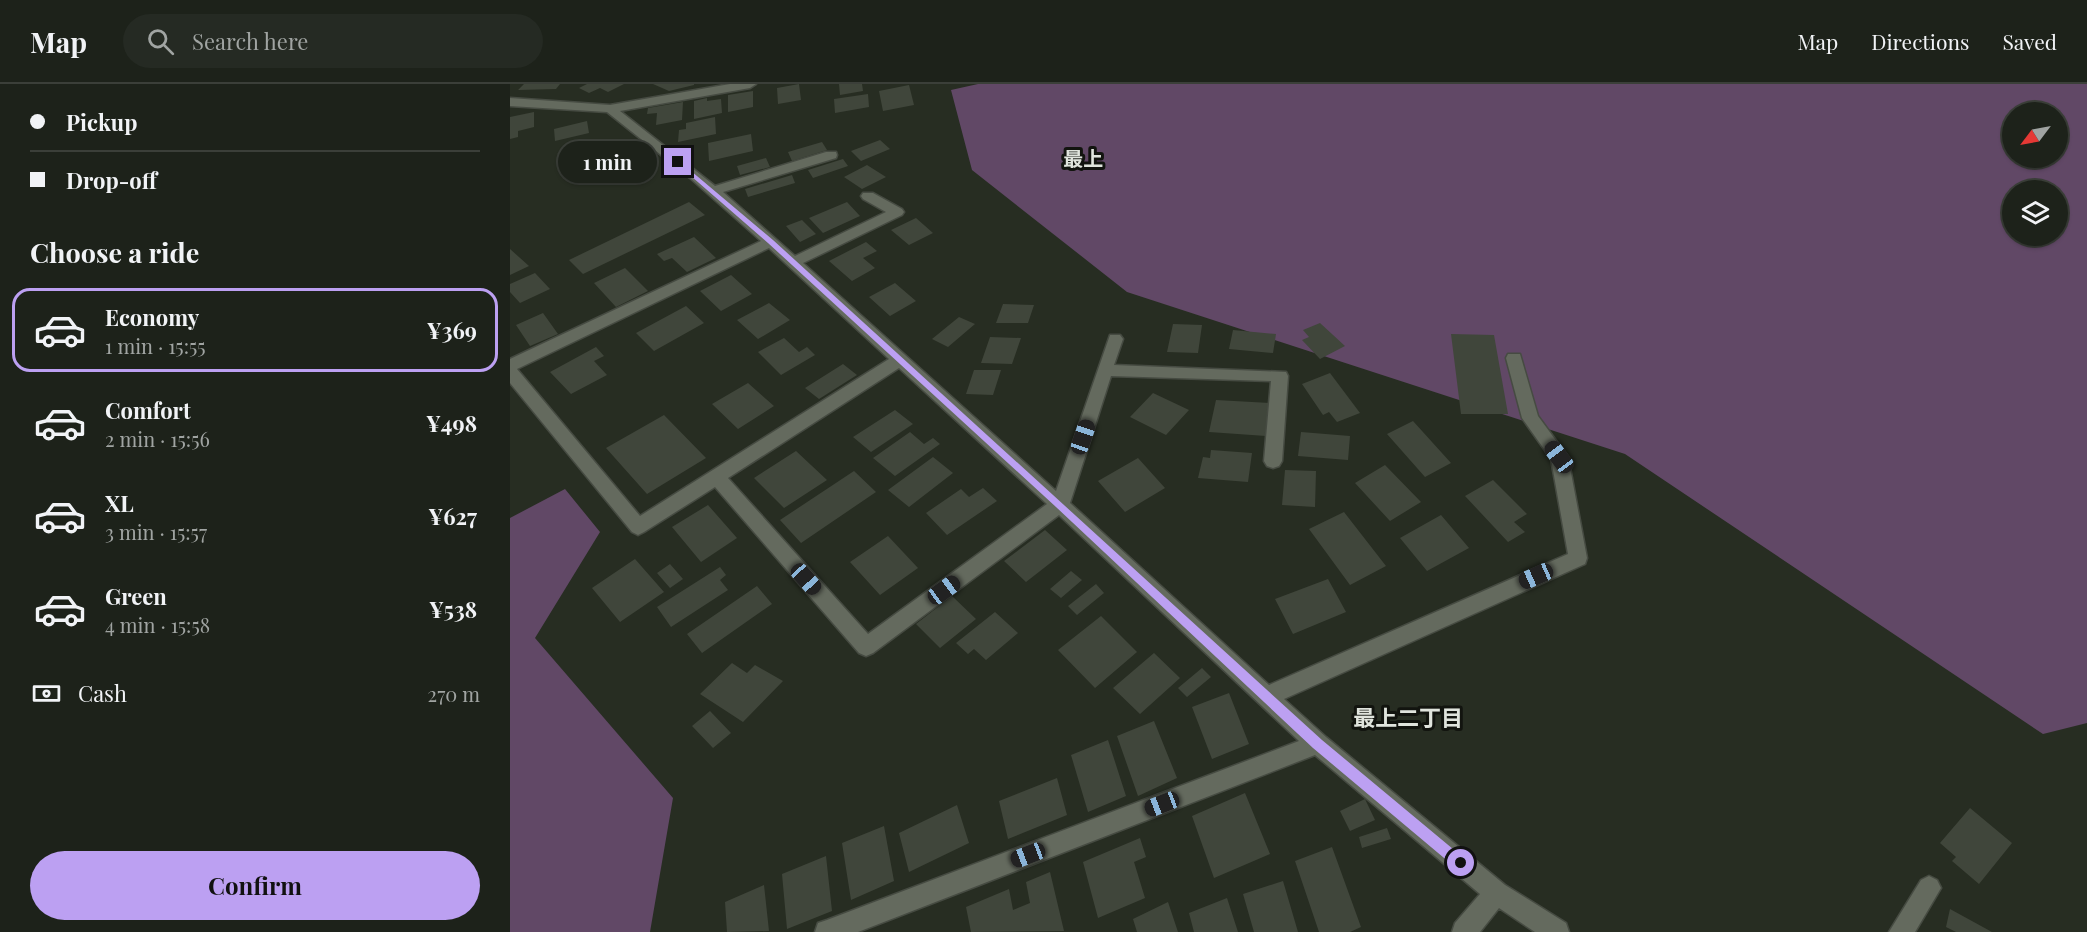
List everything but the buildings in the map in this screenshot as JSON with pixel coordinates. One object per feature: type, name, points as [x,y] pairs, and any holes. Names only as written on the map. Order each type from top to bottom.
[{"type":"street","points":[[510,102],[610,110],[750,84]]},
{"type":"street","points":[[610,110],[713,191],[771,242],[1318,744],[1497,893],[1557,932]]},
{"type":"street","points":[[713,191],[831,155]]},
{"type":"street","points":[[793,262],[897,212],[868,196]]},
{"type":"street","points":[[510,366],[771,242]]},
{"type":"street","points":[[716,476],[866,646],[1060,505],[1115,339]]},
{"type":"street","points":[[1266,696],[1578,558],[1559,457],[1530,418],[1514,358]]},
{"type":"street","points":[[510,372],[638,527],[899,360]]},
{"type":"street","points":[[1106,370],[1281,376],[1273,461]]},
{"type":"street","points":[[827,932],[1318,744]]},
{"type":"street","points":[[1901,932],[1929,888]]},
{"type":"street","points":[[1464,932],[1497,893]]},
{"type":"shaded area","points":[[978,84],[2087,84],[2087,723],[2043,734],[1625,454],[1127,292],[972,170],[951,90]]},
{"type":"shaded area","points":[[565,489],[600,532],[535,638],[673,798],[650,932],[510,932],[510,518]]},
{"type":"district","name":"最上","points":[[1083,157]]},
{"type":"district","name":"最上二丁目","points":[[1408,717]]},
{"type":"route","points":[[678,162],[771,242],[1318,744],[1461,863]]}]
